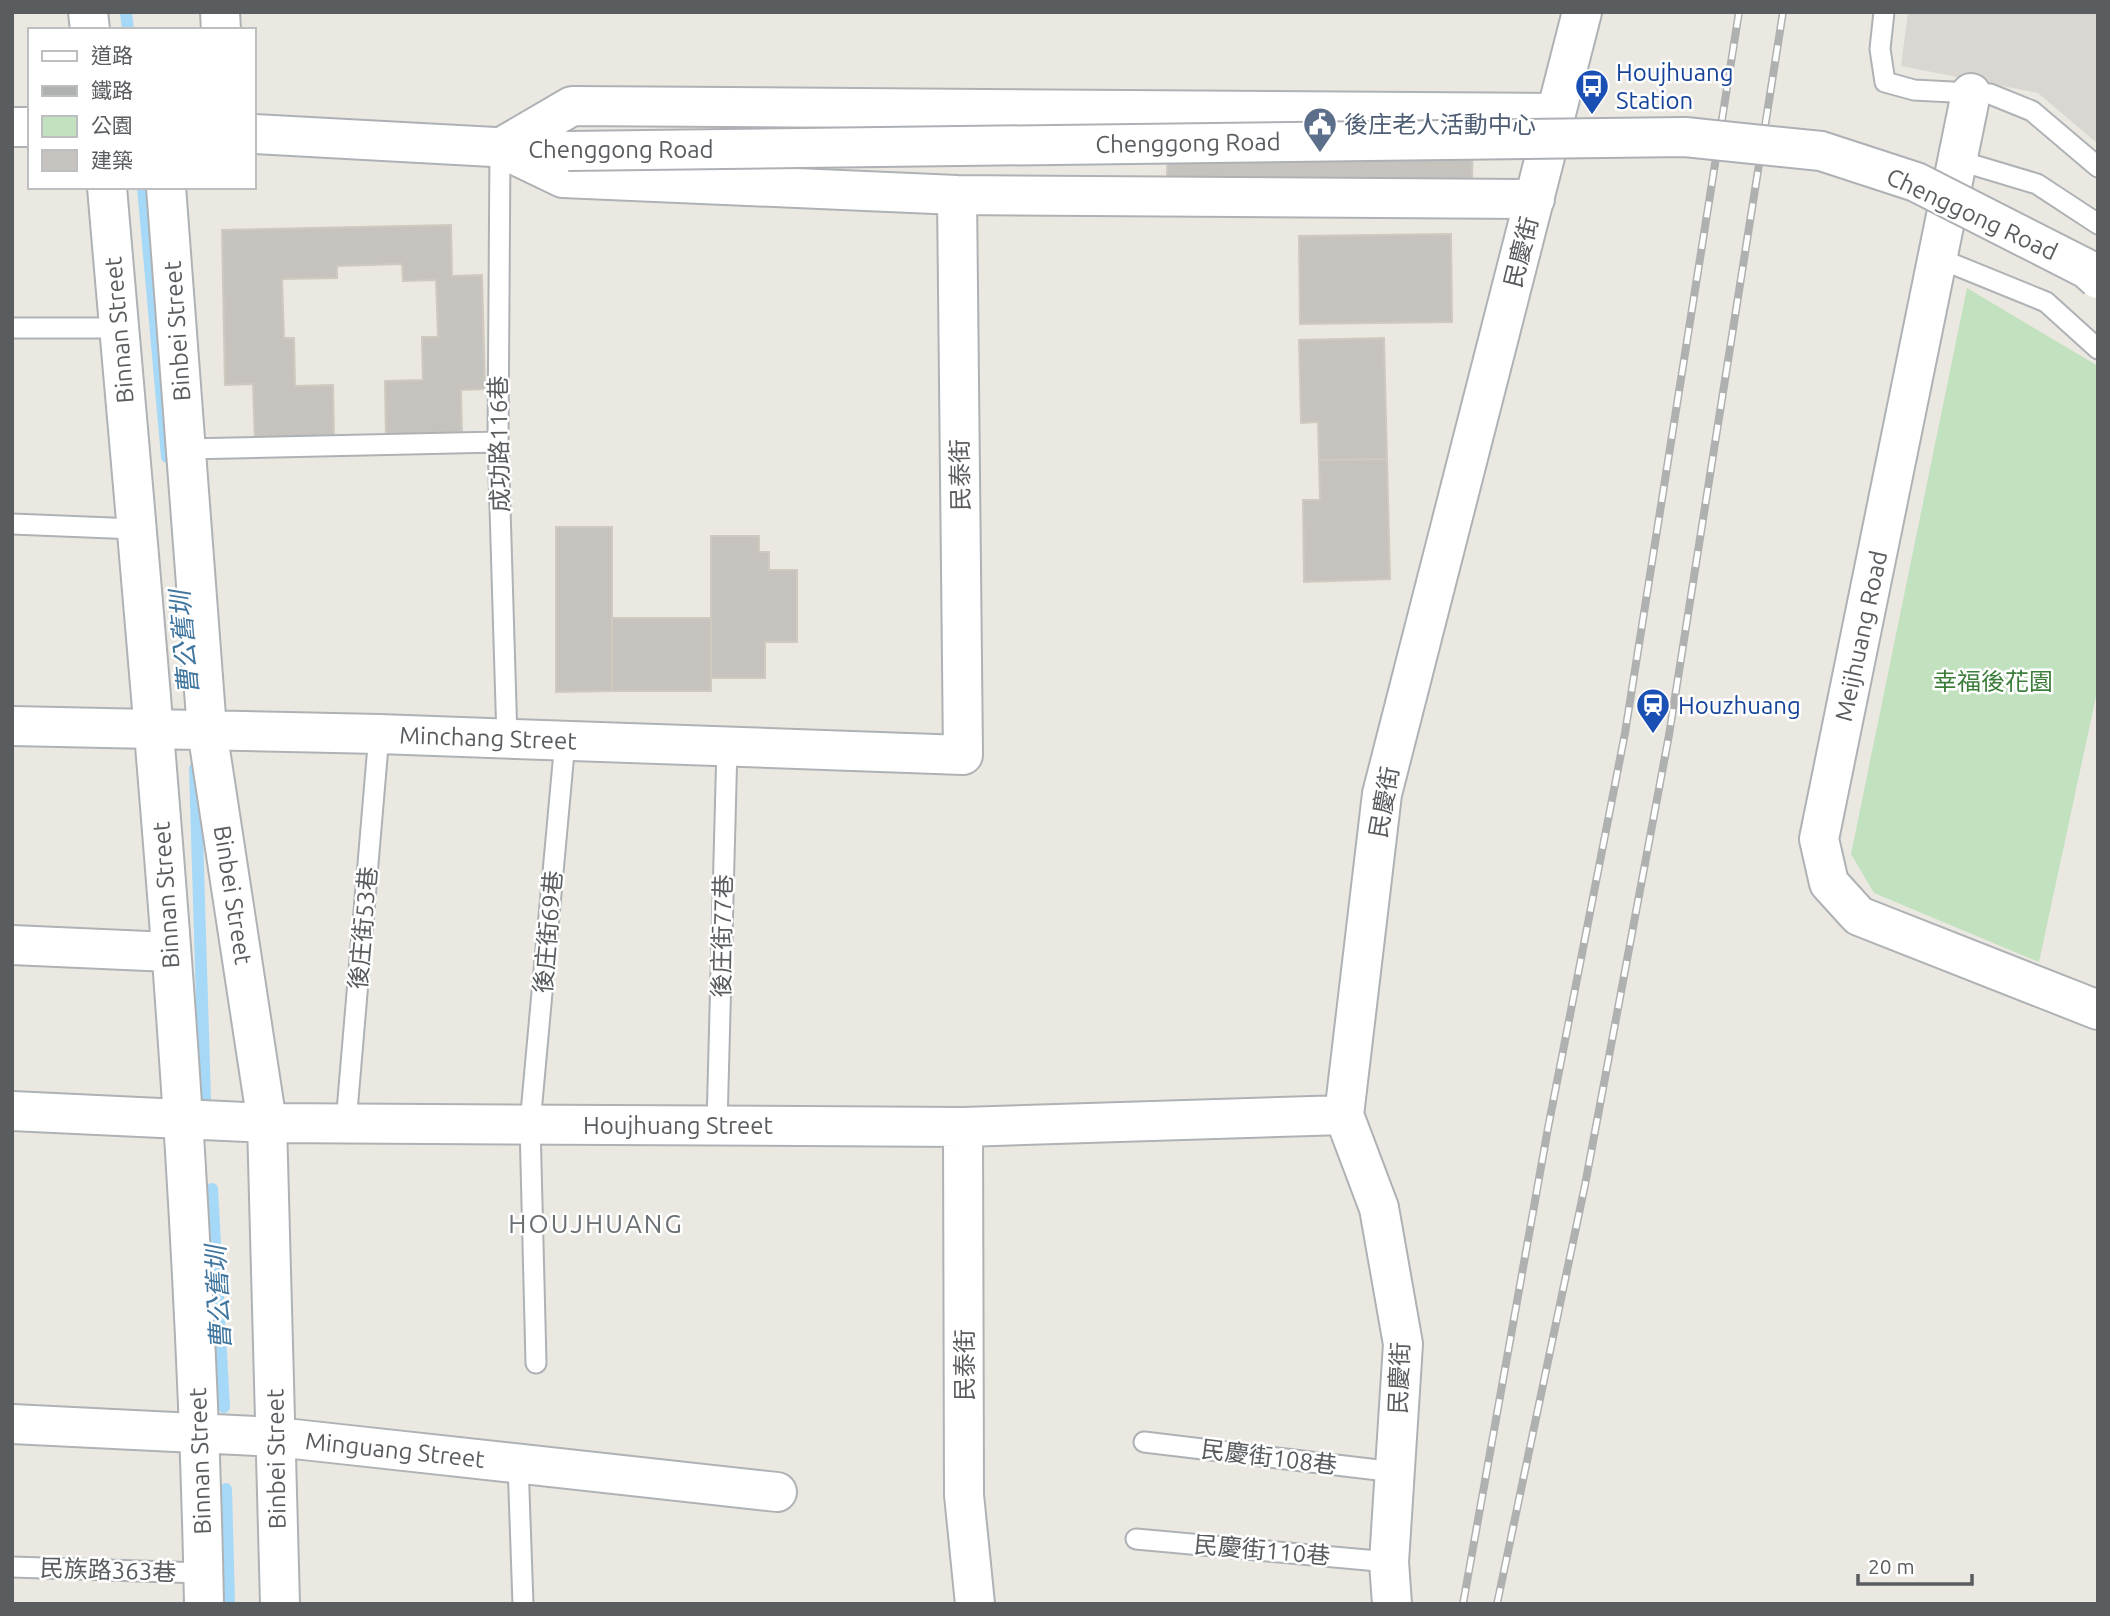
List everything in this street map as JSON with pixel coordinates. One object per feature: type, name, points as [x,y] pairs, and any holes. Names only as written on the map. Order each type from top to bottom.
[{"type":"street","name":"民慶街","points":[[1392,1604],[1389,1562],[1403,1344],[1378,1208],[1343,1115],[1382,794],[1582,12]]},
{"type":"street","name":"Meijhuang Road","points":[[1971,93],[1819,839],[1829,883],[1859,916],[2098,1010]]},
{"type":"street","name":"Chenggong Road","points":[[499,148],[572,106],[1556,113]]},
{"type":"street","name":"Chenggong Road","points":[[256,134],[568,151],[1685,137],[1821,151],[1916,182],[2087,269],[2098,279]]},
{"type":"street","name":"Chenggong Road","points":[[499,148],[563,178],[957,195],[1535,199]]},
{"type":"street","name":"Binnan Street","points":[[107,189],[136,529],[185,729],[170,952],[201,1431],[204,1588]]},
{"type":"street","name":"Binbei Street","points":[[166,189],[185,449],[185,729],[267,1123],[280,1604]]},
{"type":"street","name":"民泰街","points":[[957,195],[963,755]]},
{"type":"street","name":"Minchang Street","points":[[12,726],[379,734],[963,755]]},
{"type":"street","points":[[12,945],[170,952]]},
{"type":"street","name":"Houjhuang Street","points":[[12,1111],[267,1123],[963,1126],[1343,1115]]},
{"type":"street","name":"民泰街","points":[[963,1126],[964,1495],[975,1604]]},
{"type":"street","name":"Minguang Street","points":[[12,1424],[201,1431],[276,1437],[777,1492]]},
{"type":"lane","points":[[1884,12],[1880,50],[1885,82],[1914,90],[1990,94],[2032,111],[2098,167]]},
{"type":"lane","name":"成功路116巷","points":[[499,148],[498,442],[507,739]]},
{"type":"lane","points":[[1957,160],[2037,184],[2098,224]]},
{"type":"lane","points":[[1938,258],[2046,302],[2098,349]]},
{"type":"lane","points":[[12,328],[119,328]]},
{"type":"lane","points":[[185,449],[498,442]]},
{"type":"lane","points":[[12,524],[136,529]]},
{"type":"lane","name":"後庄街53巷","points":[[346,1123],[379,734]]},
{"type":"lane","name":"後庄街69巷","points":[[536,1363],[530,1124],[565,741]]},
{"type":"lane","name":"後庄街77巷","points":[[717,1125],[727,746]]},
{"type":"lane","name":"民慶街108巷","points":[[1144,1442],[1395,1472]]},
{"type":"lane","points":[[518,1464],[523,1604]]},
{"type":"lane","name":"民慶街110巷","points":[[1136,1539],[1389,1562]]},
{"type":"lane","name":"民族路363巷","points":[[12,1567],[204,1588]]},
{"type":"shaded area","points":[[1908,12],[2098,12],[2098,144],[2038,93],[1901,66]]},
{"type":"green space","name":"幸福後花園","points":[[1967,288],[2098,366],[2098,687],[2039,962],[1874,893],[1851,854]]},
{"type":"building","name":"後庄老人活動中心","points":[[1168,123],[1473,128],[1472,185],[1167,180]]},
{"type":"building","points":[[451,225],[452,276],[482,275],[485,389],[461,390],[462,436],[386,438],[385,381],[423,380],[422,337],[438,337],[436,280],[403,281],[402,264],[337,266],[337,278],[282,279],[284,338],[294,338],[295,386],[333,385],[334,443],[255,445],[253,384],[225,385],[222,230]]},
{"type":"building","points":[[1451,234],[1452,322],[1300,324],[1299,236]]},
{"type":"building","points":[[1384,338],[1387,459],[1319,460],[1318,422],[1301,423],[1299,340]]},
{"type":"building","points":[[1387,459],[1390,579],[1304,582],[1303,500],[1320,500],[1319,460]]},
{"type":"building","points":[[556,527],[612,527],[612,691],[556,692]]},
{"type":"building","points":[[711,536],[759,536],[759,552],[769,552],[769,570],[797,570],[797,642],[765,642],[765,678],[711,678]]},
{"type":"building","points":[[612,618],[711,618],[711,691],[612,691]]},
{"type":"waterway","name":"曹公舊圳","points":[[126,12],[128,28]]},
{"type":"waterway","name":"曹公舊圳","points":[[143,189],[167,457]]},
{"type":"waterway","name":"曹公舊圳","points":[[195,768],[205,1100]]},
{"type":"waterway","name":"曹公舊圳","points":[[212,1189],[224,1407]]},
{"type":"waterway","name":"曹公舊圳","points":[[226,1489],[229,1604]]},
{"type":"railway","points":[[1463,1604],[1548,1128],[1625,733],[1739,12]]},
{"type":"railway","points":[[1497,1604],[1585,1185],[1669,735],[1783,12]]},
{"type":"place","name":"Houjhuang Station","points":[[1592,116]]},
{"type":"place","name":"後庄老人活動中心","points":[[1320,154]]},
{"type":"place","name":"Houzhuang","points":[[1653,735]]},
{"type":"district","name":"HOUJHUANG","points":[[596,1223]]}]
